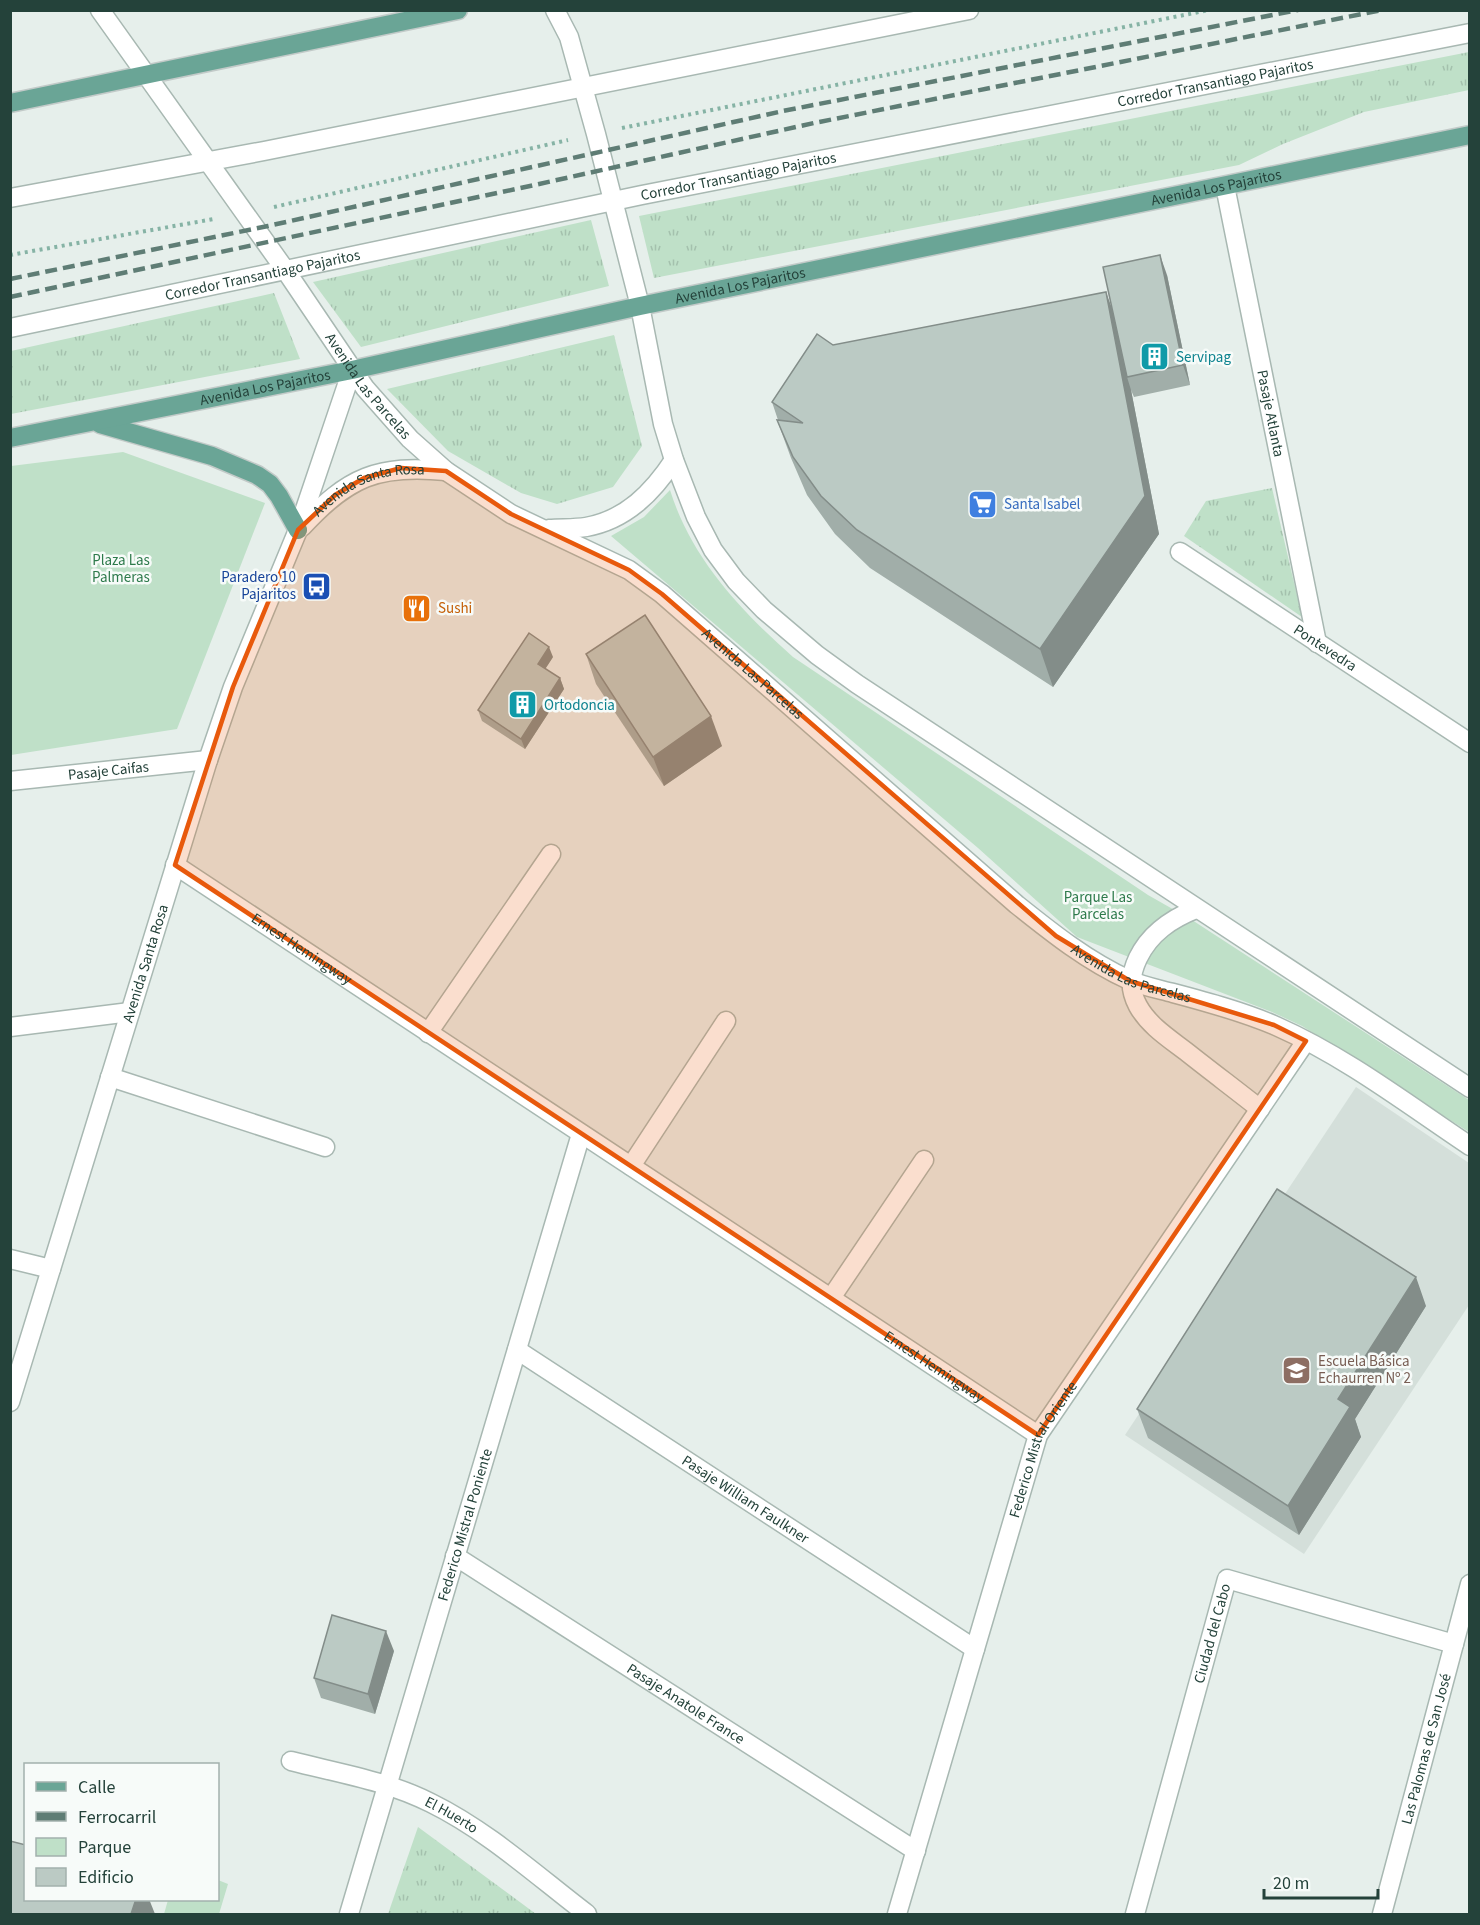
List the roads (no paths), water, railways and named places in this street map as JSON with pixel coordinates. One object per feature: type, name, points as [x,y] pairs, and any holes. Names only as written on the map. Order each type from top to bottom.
[{"type":"main road","points":[[10,103],[458,10]]},
{"type":"main road","name":"Avenida Los Pajaritos","points":[[10,438],[352,370],[640,306],[1470,135]]},
{"type":"main road","points":[[95,422],[212,456],[257,475],[270,484],[279,496],[298,530]]},
{"type":"street","name":"Avenida Las Parcelas","points":[[100,10],[286,271],[365,388],[410,439],[446,471],[511,514],[629,570],[662,594],[1016,904],[1056,936],[1090,959],[1130,981],[1199,1000],[1274,1025],[1341,1060],[1470,1146]]},
{"type":"street","points":[[555,10],[569,37],[584,88],[640,306],[663,424],[674,460],[696,517],[713,550],[736,580],[788,632],[857,684],[1470,1088]]},
{"type":"street","points":[[10,198],[209,162],[969,10]]},
{"type":"street","name":"Corredor Transantiago Pajaritos","points":[[10,328],[613,201],[1470,33]]},
{"type":"street","name":"Pasaje Atlanta","points":[[1225,186],[1317,642]]},
{"type":"street","name":"Avenida Santa Rosa","points":[[10,1402],[208,760],[233,687],[298,530],[352,370]]},
{"type":"street","points":[[544,529],[586,527],[616,517],[638,503],[651,491],[674,460]]},
{"type":"street","name":"Avenida Santa Rosa","points":[[298,530],[335,495],[364,478],[401,468],[446,471]]},
{"type":"street","name":"Pontevedra","points":[[1180,552],[1470,742]]},
{"type":"street","name":"Pasaje Caifas","points":[[10,781],[208,760]]},
{"type":"street","points":[[428,1033],[551,854]]},
{"type":"street","name":"Ernest Hemingway","points":[[175,865],[1038,1435]]},
{"type":"street","points":[[1196,909],[1171,921],[1150,938],[1134,966],[1130,981],[1139,1007],[1154,1026],[1260,1109]]},
{"type":"street","points":[[10,1027],[130,1012]]},
{"type":"street","points":[[631,1166],[726,1021]]},
{"type":"street","name":"Federico Mistral Oriente","points":[[897,1914],[1038,1435],[1306,1041]]},
{"type":"street","points":[[110,1077],[325,1147]]},
{"type":"street","name":"Federico Mistral Poniente","points":[[349,1914],[581,1134]]},
{"type":"street","points":[[831,1298],[924,1160]]},
{"type":"street","points":[[10,1259],[51,1269]]},
{"type":"street","name":"Pasaje William Faulkner","points":[[517,1350],[975,1649]]},
{"type":"street","name":"Pasaje Anatole France","points":[[455,1557],[916,1851]]},
{"type":"street","name":"Ciudad del Cabo","points":[[1135,1914],[1227,1579],[1454,1644]]},
{"type":"street","name":"Las Palomas de San José","points":[[1382,1914],[1470,1584]]},
{"type":"street","name":"El Huerto","points":[[291,1761],[388,1786],[430,1802],[471,1826],[587,1914]]},
{"type":"railway","points":[[10,279],[268,226],[783,111],[1298,10]]},
{"type":"railway","points":[[10,297],[814,123],[1382,10]]},
{"type":"place","name":"Servipag","points":[[1155,357]]},
{"type":"place","name":"Santa Isabel","points":[[983,504]]},
{"type":"place","name":"Paradero 10 Pajaritos","points":[[317,586]]},
{"type":"place","name":"Sushi","points":[[417,608]]},
{"type":"place","name":"Ortodoncia","points":[[523,705]]},
{"type":"place","name":"Escuela Básica Echaurren Nº 2","points":[[1297,1370]]},
{"type":"park label","name":"Plaza Las Palmeras","points":[[121,568]]},
{"type":"park label","name":"Parque Las Parcelas","points":[[1098,906]]}]
